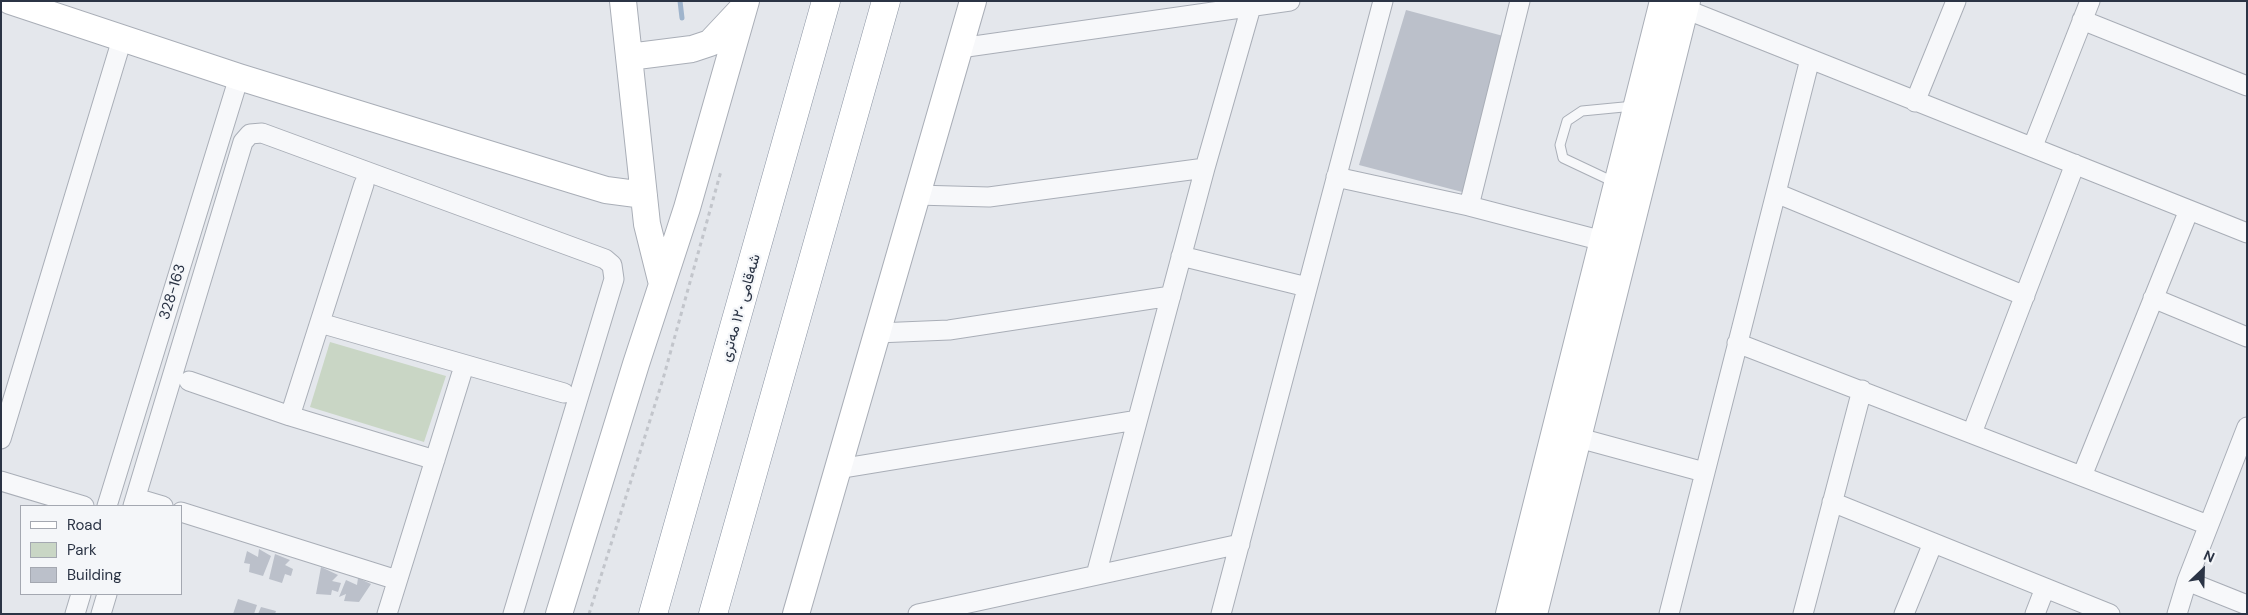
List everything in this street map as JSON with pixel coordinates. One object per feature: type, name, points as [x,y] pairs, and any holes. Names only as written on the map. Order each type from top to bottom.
[{"type":"highway","name":"شەقامی ١٢٠ مەتری","points":[[653,614],[826,1]]},
{"type":"highway","points":[[713,614],[886,1]]},
{"type":"street","points":[[10,1],[239,77],[573,180],[606,190],[644,195]]},
{"type":"street","points":[[623,1],[647,224],[662,284]]},
{"type":"street","points":[[796,614],[916,195],[974,1]]},
{"type":"street","points":[[960,48],[1221,6],[1250,7],[1290,1]]},
{"type":"street","points":[[1222,614],[1383,1]]},
{"type":"street","points":[[1469,206],[1520,1]]},
{"type":"street","points":[[1916,102],[1956,1]]},
{"type":"street","points":[[2033,146],[2090,1]]},
{"type":"street","points":[[630,57],[692,49],[710,43],[746,3]]},
{"type":"street","points":[[559,614],[687,208],[746,3]]},
{"type":"street","points":[[1678,4],[1916,102],[2033,146],[2247,233]]},
{"type":"street","points":[[1534,614],[1550,504],[1603,241],[1637,106],[1678,4]]},
{"type":"street","points":[[1509,614],[1550,504],[1579,438],[1678,4]]},
{"type":"street","points":[[1096,575],[1204,168],[1250,7]]},
{"type":"street","points":[[2082,20],[2247,86]]},
{"type":"street","points":[[1,439],[122,39]]},
{"type":"street","points":[[1669,614],[1810,59]]},
{"type":"street","name":"328-163","points":[[107,505],[239,77]]},
{"type":"street","points":[[156,505],[134,502],[243,142],[250,134],[262,133],[605,259],[612,265],[614,279],[513,614]]},
{"type":"street","points":[[215,152],[238,159]]},
{"type":"street","points":[[1972,433],[2075,164]]},
{"type":"street","points":[[916,195],[989,197],[1204,168]]},
{"type":"street","points":[[1336,177],[1469,206],[1603,241]]},
{"type":"street","points":[[290,416],[364,184]]},
{"type":"street","points":[[1776,193],[2025,296]]},
{"type":"street","points":[[2082,476],[2189,210]]},
{"type":"street","points":[[1181,256],[1307,286]]},
{"type":"street","points":[[877,333],[949,330],[1170,296]]},
{"type":"street","points":[[2153,298],[2247,337]]},
{"type":"street","points":[[320,323],[464,366],[564,393]]},
{"type":"street","points":[[1737,343],[2208,525]]},
{"type":"street","points":[[387,614],[464,366]]},
{"type":"street","points":[[189,381],[290,416],[435,460]]},
{"type":"street","points":[[1803,614],[1862,390]]},
{"type":"street","points":[[838,469],[1137,420]]},
{"type":"street","points":[[2177,614],[2187,581],[2247,427]]},
{"type":"street","points":[[1579,438],[1704,472]]},
{"type":"street","points":[[1,481],[81,505]]},
{"type":"street","points":[[1832,502],[2110,614]]},
{"type":"street","points":[[182,512],[397,580]]},
{"type":"street","points":[[1904,614],[1933,543]]},
{"type":"street","points":[[918,614],[1240,544]]},
{"type":"street","points":[[2187,581],[2247,605]]},
{"type":"street","points":[[2036,614],[2045,588]]},
{"type":"street","points":[[75,614],[81,595]]},
{"type":"street","points":[[101,614],[107,595]]},
{"type":"lane","points":[[1617,183],[1563,158],[1560,145],[1567,121],[1582,111],[1637,106]]},
{"type":"path","points":[[589,614],[663,379]]},
{"type":"green space","points":[[330,342],[446,376],[424,442],[310,407]]},
{"type":"building","points":[[1406,10],[1507,37],[1466,193],[1359,165]]},
{"type":"building","points":[[259,549],[271,556],[263,576],[249,572],[250,564],[244,563],[247,551],[258,557]]},
{"type":"building","points":[[275,554],[290,560],[285,565],[293,569],[291,576],[285,574],[282,583],[269,579]]},
{"type":"building","points":[[321,567],[338,575],[332,581],[341,583],[338,592],[332,590],[331,595],[316,594]]},
{"type":"building","points":[[358,578],[371,584],[359,602],[344,601],[346,594],[339,597],[346,580],[357,585]]},
{"type":"building","points":[[238,599],[257,605],[254,614],[233,614]]},
{"type":"building","points":[[261,607],[276,611],[275,614],[258,614]]},
{"type":"waterway","points":[[680,1],[682,18]]}]
